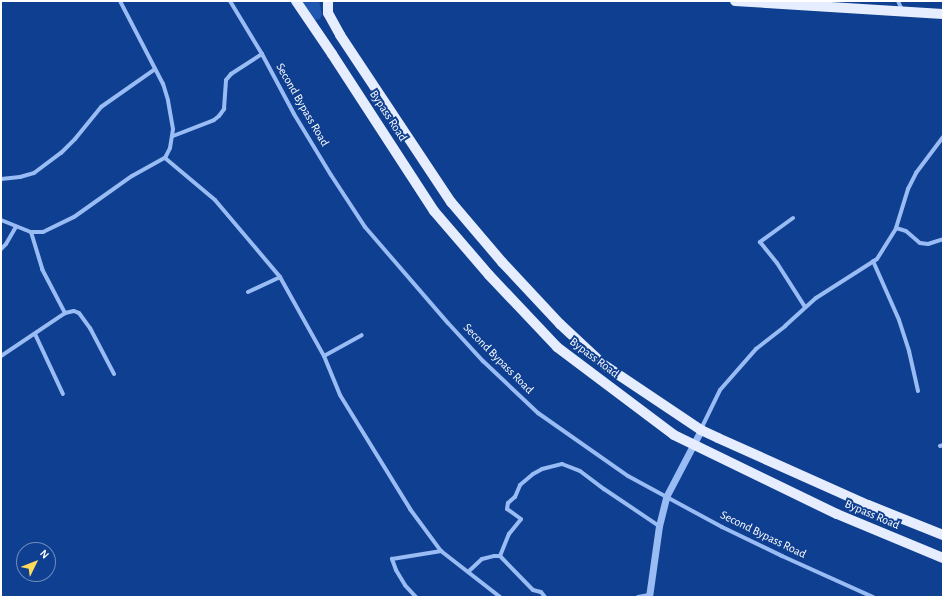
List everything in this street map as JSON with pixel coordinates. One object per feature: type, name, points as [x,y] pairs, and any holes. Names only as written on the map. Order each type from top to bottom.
[{"type":"main road","name":"Bypass Road","points":[[296,1],[434,211],[489,275],[557,347],[674,435],[843,517],[943,558]]},
{"type":"main road","name":"Bypass Road","points":[[328,1],[328,14],[340,35],[347,43],[451,202],[502,262],[560,324],[604,365],[701,430],[868,505],[943,535]]},
{"type":"main road","points":[[740,1],[900,6],[943,14]]},
{"type":"main road","points":[[332,54],[347,43]]},
{"type":"main road","points":[[489,275],[502,262]]},
{"type":"street","points":[[1,220],[31,232],[43,232],[74,217],[132,176],[165,158],[170,148],[173,136],[168,100],[155,69],[120,1]]},
{"type":"street","name":"Second Bypass Road","points":[[230,1],[262,54],[298,120],[366,227],[448,323],[483,361],[538,413],[628,476],[775,553],[873,597]]},
{"type":"street","points":[[173,136],[214,120],[219,116],[224,109],[226,80],[231,74],[262,54]]},
{"type":"street","points":[[1,179],[20,177],[34,173],[61,153],[75,139],[101,107],[155,69]]},
{"type":"street","points":[[638,597],[649,596],[659,526],[666,496],[692,444],[701,430],[720,390],[756,349],[785,326],[805,307],[816,298],[877,259],[896,228],[908,189],[916,174],[943,137]]},
{"type":"street","points":[[165,158],[214,200],[280,277],[324,356],[340,395],[410,509],[441,551],[500,597]]},
{"type":"street","points":[[793,218],[760,242],[777,263],[805,307]]},
{"type":"street","points":[[1,249],[9,241],[16,227]]},
{"type":"street","points":[[896,228],[906,231],[920,243],[928,244],[943,239]]},
{"type":"street","points":[[31,232],[45,275],[65,313]]},
{"type":"street","points":[[873,261],[899,320],[909,350],[918,391]]},
{"type":"street","points":[[248,292],[280,277]]},
{"type":"street","points":[[1,356],[65,313],[74,311],[80,313],[90,328],[114,374]]},
{"type":"street","points":[[35,334],[63,394]]},
{"type":"street","points":[[324,356],[362,335]]},
{"type":"street","points":[[500,556],[509,534],[521,518],[507,509],[508,503],[515,497],[520,485],[533,474],[542,469],[562,464],[580,471],[659,526]]},
{"type":"street","points":[[416,597],[404,585],[392,559],[441,551]]},
{"type":"street","points":[[468,572],[482,559],[500,556],[533,590],[541,592],[545,597]]},
{"type":"shaded area","points":[[301,1],[319,1],[322,14],[320,19],[315,20],[312,18]]}]
